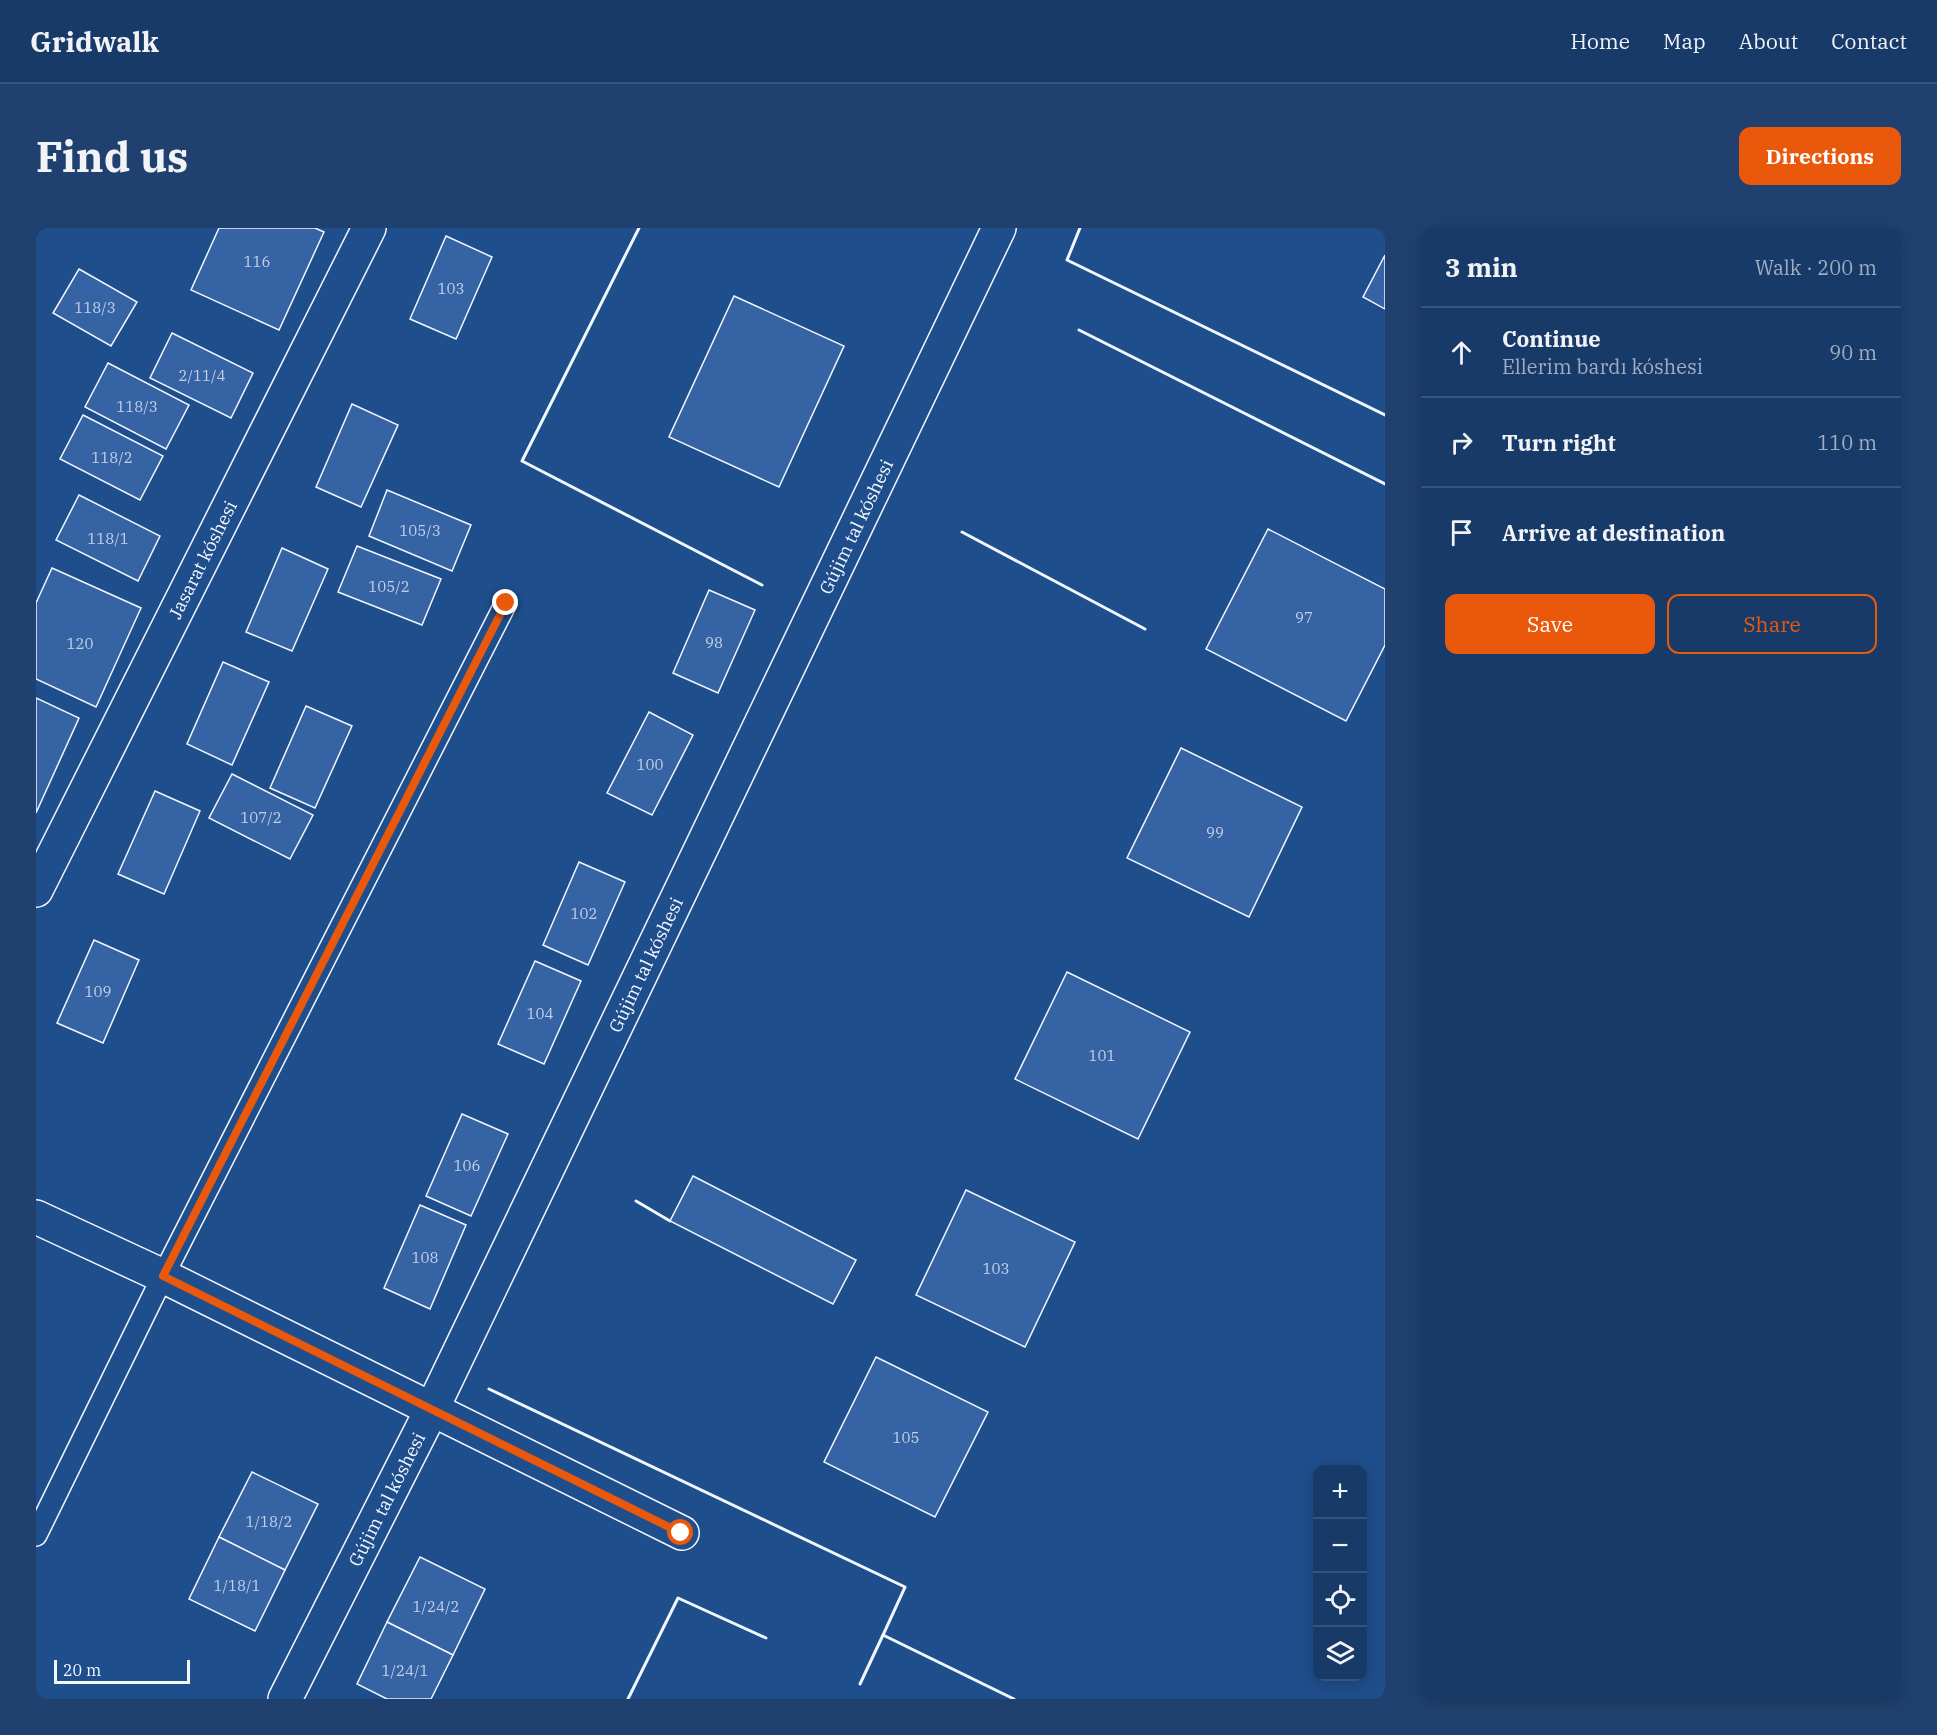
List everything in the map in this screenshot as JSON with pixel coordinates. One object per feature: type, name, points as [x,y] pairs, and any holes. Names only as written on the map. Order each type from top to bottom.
[{"type":"street","name":"Jasarat kóshesi","points":[[36,890],[369,228]]},
{"type":"street","name":"Gújim tal kóshesi","points":[[285,1699],[432,1409],[999,228]]},
{"type":"street","points":[[36,1217],[163,1276],[681,1533]]},
{"type":"lane","points":[[36,1535],[163,1276],[506,603]]},
{"type":"building","points":[[219,228],[315,228],[324,232],[279,330],[191,290]]},
{"type":"building","points":[[446,236],[492,257],[456,339],[410,319]]},
{"type":"building","points":[[1385,255],[1385,309],[1363,297]]},
{"type":"building","points":[[79,269],[137,302],[111,346],[53,313]]},
{"type":"building","points":[[734,296],[844,346],[779,487],[669,437]]},
{"type":"building","points":[[172,333],[253,373],[231,418],[150,378]]},
{"type":"building","points":[[108,363],[189,405],[166,449],[85,407]]},
{"type":"building","points":[[352,404],[398,425],[361,507],[316,487]]},
{"type":"building","points":[[83,415],[163,456],[140,500],[60,459]]},
{"type":"building","points":[[387,490],[471,525],[452,571],[369,536]]},
{"type":"building","points":[[79,495],[160,536],[138,581],[56,540]]},
{"type":"building","points":[[1268,529],[1385,589],[1385,645],[1346,721],[1206,649]]},
{"type":"building","points":[[357,546],[441,579],[422,625],[338,592]]},
{"type":"building","points":[[282,548],[328,569],[292,651],[246,632]]},
{"type":"building","points":[[52,568],[141,608],[96,707],[36,679],[36,603]]},
{"type":"building","points":[[709,590],[755,610],[718,693],[673,673]]},
{"type":"building","points":[[223,662],[269,682],[232,765],[187,744]]},
{"type":"building","points":[[36,698],[79,718],[36,813]]},
{"type":"building","points":[[306,706],[352,726],[315,808],[270,788]]},
{"type":"building","points":[[649,712],[693,735],[652,815],[607,793]]},
{"type":"building","points":[[1181,748],[1302,807],[1249,917],[1127,858]]},
{"type":"building","points":[[232,774],[313,815],[290,859],[209,818]]},
{"type":"building","points":[[155,791],[200,811],[164,894],[118,874]]},
{"type":"building","points":[[579,862],[625,882],[588,965],[543,945]]},
{"type":"building","points":[[94,940],[139,960],[103,1043],[57,1023]]},
{"type":"building","points":[[535,961],[581,981],[544,1064],[498,1044]]},
{"type":"building","points":[[1067,972],[1190,1032],[1138,1139],[1015,1079]]},
{"type":"building","points":[[462,1114],[508,1134],[471,1216],[426,1196]]},
{"type":"building","points":[[693,1176],[856,1260],[833,1304],[670,1221]]},
{"type":"building","points":[[966,1190],[1075,1242],[1025,1347],[916,1295]]},
{"type":"building","points":[[420,1205],[466,1225],[430,1309],[384,1288]]},
{"type":"building","points":[[876,1357],[988,1412],[935,1517],[824,1462]]},
{"type":"building","points":[[252,1472],[318,1504],[285,1570],[219,1537]]},
{"type":"building","points":[[219,1537],[285,1570],[255,1631],[189,1599]]},
{"type":"building","points":[[420,1557],[485,1589],[453,1655],[387,1622]]},
{"type":"building","points":[[387,1622],[453,1655],[431,1699],[387,1699],[357,1684]]},
{"type":"wall","points":[[639,228],[522,461],[762,585]]},
{"type":"wall","points":[[1080,228],[1067,260],[1385,415]]},
{"type":"wall","points":[[1079,330],[1385,484]]},
{"type":"wall","points":[[962,532],[1145,629]]},
{"type":"wall","points":[[636,1201],[670,1221]]},
{"type":"wall","points":[[489,1389],[905,1587],[883,1635],[1014,1699]]},
{"type":"wall","points":[[628,1699],[678,1598],[766,1638]]},
{"type":"wall","points":[[860,1684],[883,1635]]},
{"type":"route","points":[[506,603],[163,1276],[681,1533]]}]
